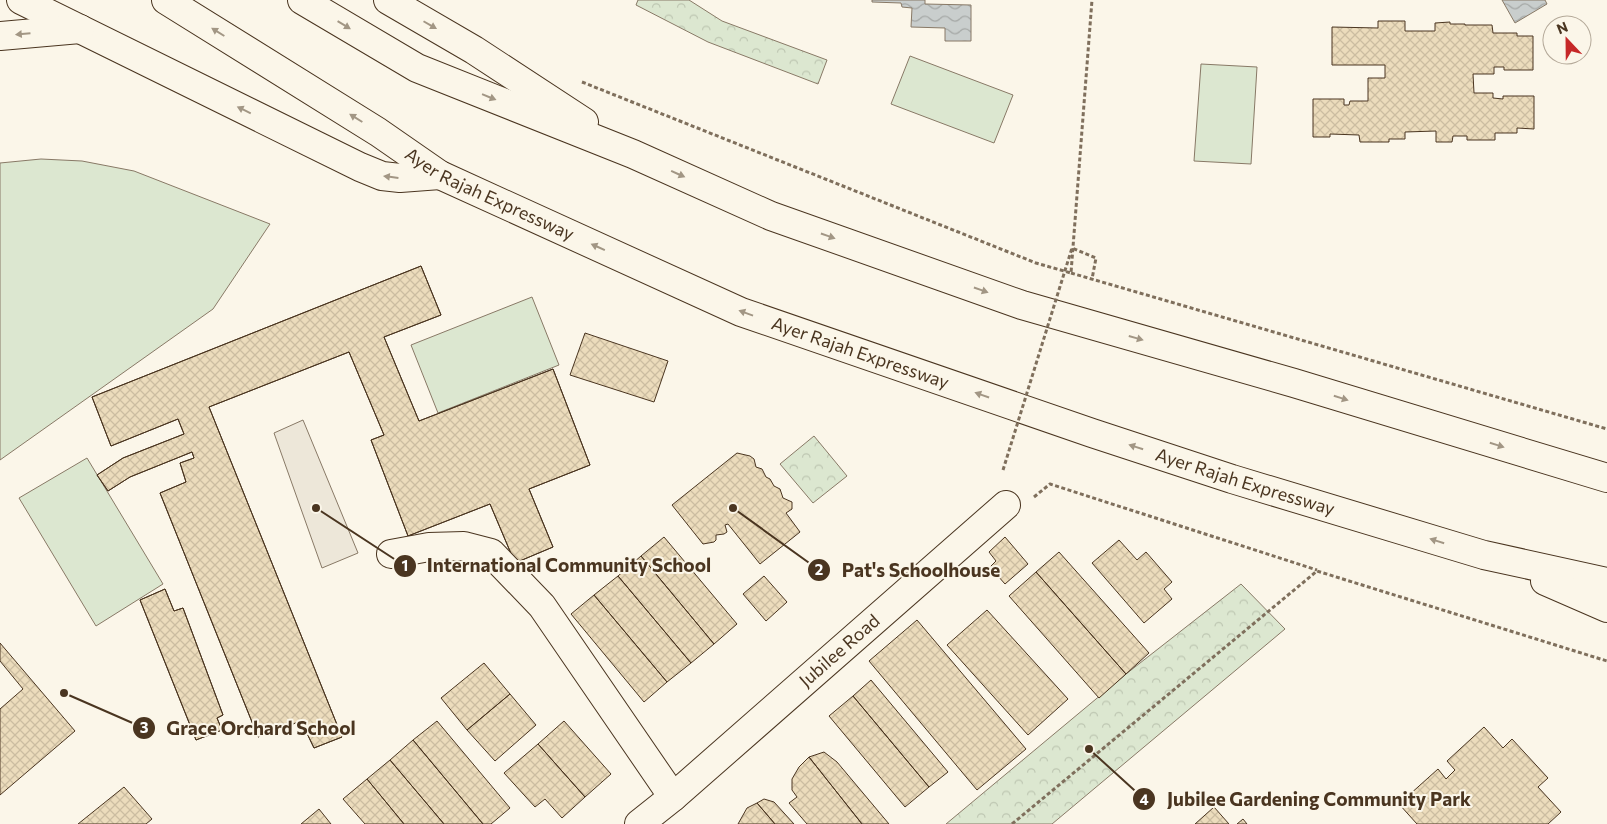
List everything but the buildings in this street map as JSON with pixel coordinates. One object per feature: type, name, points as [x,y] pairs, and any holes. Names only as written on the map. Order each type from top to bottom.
[{"type":"main road","points":[[21,0],[360,167],[382,176],[400,178],[440,175]]},
{"type":"main road","name":"Ayer Rajah Expressway","points":[[166,0],[378,132],[440,175],[741,312],[1232,479],[1484,554],[1607,582]]},
{"type":"main road","points":[[302,0],[417,68],[633,154],[771,216],[1022,305],[1294,383],[1607,478]]},
{"type":"main road","points":[[388,0],[474,50],[633,154]]},
{"type":"main road","points":[[0,36],[81,29]]},
{"type":"main road","name":"Jubilee Road","points":[[639,824],[1017,504]]},
{"type":"main road","points":[[391,554],[429,547],[464,546],[491,553],[542,606],[673,797]]},
{"type":"main road","points":[[1484,554],[1607,608]]},
{"type":"path","points":[[1071,273],[1092,0]]},
{"type":"path","points":[[573,79],[1036,263],[1607,429]]},
{"type":"path","points":[[1003,470],[1072,248],[1096,258],[1092,279]]},
{"type":"path","points":[[1017,504],[1050,484],[1607,661]]},
{"type":"path","points":[[1012,824],[1317,570]]},
{"type":"green space","points":[[638,0],[689,0],[722,21],[827,60],[818,84],[708,42],[636,5]]},
{"type":"green space","points":[[910,56],[1013,95],[994,143],[891,104]]},
{"type":"green space","points":[[1201,64],[1257,67],[1251,164],[1194,161]]},
{"type":"green space","points":[[41,159],[82,161],[134,171],[270,224],[213,309],[0,460],[0,163]]},
{"type":"green space","points":[[532,297],[559,365],[438,413],[411,345]]},
{"type":"green space","points":[[814,436],[847,476],[813,503],[780,464]]},
{"type":"green space","points":[[87,458],[163,584],[96,626],[19,498]]},
{"type":"green space","points":[[1241,584],[1285,629],[1052,824],[946,824],[1126,674]]},
{"type":"shaded area","points":[[303,420],[358,553],[322,568],[274,433]]},
{"type":"water","points":[[872,0],[925,0],[925,4],[971,5],[971,41],[945,41],[945,28],[911,27],[912,8],[902,7],[901,3],[872,2]]},
{"type":"water","points":[[1502,0],[1545,0],[1547,4],[1515,23]]},
{"type":"place","name":"International Community School","points":[[316,508]]},
{"type":"place","name":"Pat's Schoolhouse","points":[[733,508]]},
{"type":"place","name":"Grace Orchard School","points":[[64,693]]},
{"type":"place","name":"Jubilee Gardening Community Park","points":[[1089,749]]}]
